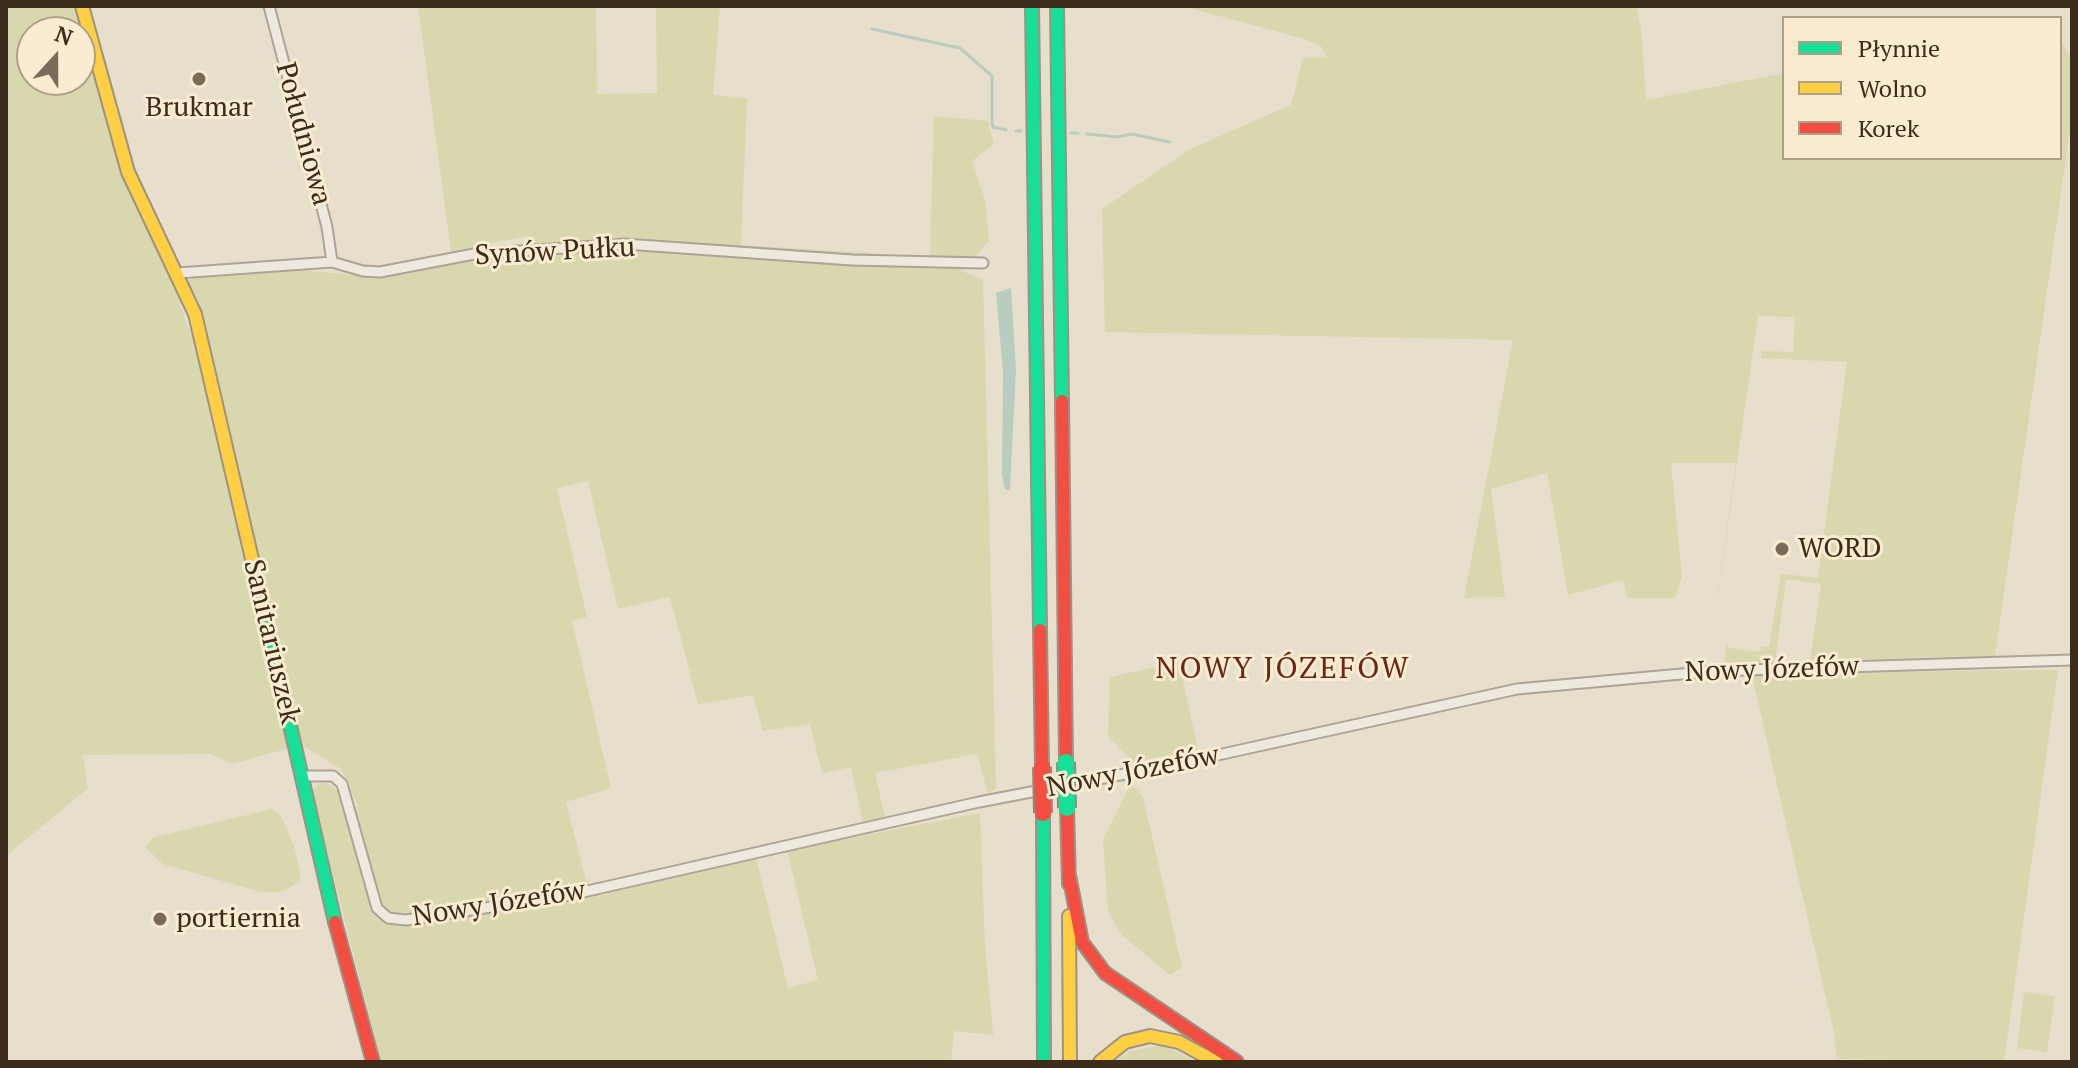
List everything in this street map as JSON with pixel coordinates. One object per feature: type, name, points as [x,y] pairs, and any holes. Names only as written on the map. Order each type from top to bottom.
[{"type":"main road","name":"Sanitariuszek","points":[[82,6],[125,163],[195,314],[302,776],[373,1062]]},
{"type":"main road","points":[[1032,6],[1044,1062]]},
{"type":"main road","points":[[1057,6],[1070,1062]]},
{"type":"main road","points":[[1069,875],[1082,942],[1105,973],[1143,1003],[1237,1062]]},
{"type":"main road","points":[[1100,1062],[1125,1042],[1150,1036],[1179,1042],[1216,1062]]},
{"type":"street","name":"Południowa","points":[[269,6],[327,227],[332,262]]},
{"type":"street","name":"Synów Pułku","points":[[178,273],[332,262],[363,271],[380,272],[474,254],[625,244],[852,260],[983,263]]},
{"type":"street","name":"Nowy Józefów","points":[[302,776],[333,776],[342,784],[377,908],[388,918],[406,920],[570,895],[979,802],[1177,764],[1492,693],[1714,671],[2072,660]]},
{"type":"shaded area","points":[[6,6],[74,6],[77,16],[16,16],[16,96],[96,96],[96,81],[126,184],[170,276],[192,338],[289,748],[232,764],[211,754],[83,755],[88,788],[6,856]]},
{"type":"shaded area","points":[[418,6],[596,6],[597,94],[657,93],[656,6],[720,6],[713,95],[747,98],[741,245],[930,257],[934,116],[988,121],[994,144],[972,161],[985,200],[989,241],[962,271],[983,280],[996,788],[988,794],[977,754],[875,773],[885,818],[863,822],[851,767],[822,773],[810,724],[763,731],[753,695],[698,704],[670,597],[618,609],[588,481],[557,488],[587,617],[572,621],[611,788],[566,802],[586,880],[601,895],[756,858],[788,988],[818,980],[787,850],[980,813],[985,944],[993,1035],[954,1031],[951,1062],[381,1062],[312,791],[319,784],[328,783],[341,793],[348,811],[358,806],[341,769],[302,745],[200,304],[188,282],[193,277],[300,270],[376,277],[478,258],[530,255],[527,236],[451,251]]},
{"type":"shaded area","points":[[1182,6],[1636,6],[1641,28],[1646,100],[1782,73],[1782,160],[2062,160],[2062,44],[2072,58],[2072,115],[1995,656],[1810,661],[1821,584],[1786,579],[1775,663],[1728,664],[1724,661],[1727,644],[1729,648],[1760,652],[1761,646],[1769,647],[1781,574],[1818,578],[1847,362],[1761,358],[1762,351],[1793,352],[1795,317],[1758,316],[1708,665],[1736,463],[1671,463],[1682,577],[1675,598],[1627,598],[1623,580],[1568,595],[1547,473],[1491,489],[1505,597],[1464,598],[1513,340],[1105,332],[1102,209],[1190,149],[1291,105],[1303,58],[1327,57],[1320,45]]},
{"type":"shaded area","points":[[1011,288],[1016,370],[1010,490],[1005,490],[1002,475],[1003,371],[996,293]]},
{"type":"shaded area","points":[[1179,662],[1198,750],[1134,762],[1108,737],[1110,677]]},
{"type":"shaded area","points":[[2058,670],[2004,1062],[1837,1059],[1834,1033],[1752,676]]},
{"type":"shaded area","points":[[1131,784],[1143,797],[1182,967],[1170,975],[1122,935],[1108,912],[1103,839]]},
{"type":"shaded area","points":[[272,809],[281,816],[294,846],[301,877],[293,886],[279,892],[261,892],[163,864],[145,847],[154,837]]},
{"type":"shaded area","points":[[2024,992],[2055,996],[2047,1052],[2017,1048]]},
{"type":"shaded area","points":[[1162,1045],[1198,1062],[1114,1062],[1129,1051]]},
{"type":"waterway","points":[[872,29],[960,48],[992,76],[993,127],[1006,130]]},
{"type":"waterway","points":[[1016,131],[1021,131]]},
{"type":"waterway","points":[[1071,133],[1078,133]]},
{"type":"waterway","points":[[1087,134],[1118,137],[1131,134],[1170,142]]},
{"type":"traffic: fast","points":[[1032,6],[1040,630]]},
{"type":"traffic: fast","points":[[1057,6],[1062,401]]},
{"type":"traffic: fast","points":[[252,559],[335,922]]},
{"type":"traffic: fast","points":[[1066,762],[1067,808]]},
{"type":"traffic: fast","points":[[1043,813],[1044,1062]]},
{"type":"traffic: slow","points":[[82,6],[128,172],[195,314],[252,559]]},
{"type":"traffic: slow","points":[[1069,916],[1070,1062]]},
{"type":"traffic: slow","points":[[1100,1062],[1125,1042],[1150,1036],[1179,1042],[1216,1062]]},
{"type":"traffic: jam","points":[[1062,401],[1066,762]]},
{"type":"traffic: jam","points":[[1040,630],[1042,767]]},
{"type":"traffic: jam","points":[[1042,767],[1043,813]]},
{"type":"traffic: jam","points":[[1067,808],[1069,884]]},
{"type":"traffic: jam","points":[[1069,875],[1082,942],[1105,973],[1237,1062]]},
{"type":"traffic: jam","points":[[335,922],[373,1062]]},
{"type":"place","name":"Brukmar","points":[[199,79]]},
{"type":"place","name":"WORD","points":[[1782,549]]},
{"type":"place","name":"portiernia","points":[[160,919]]},
{"type":"district","name":"NOWY JÓZEFÓW","points":[[1283,669]]}]
